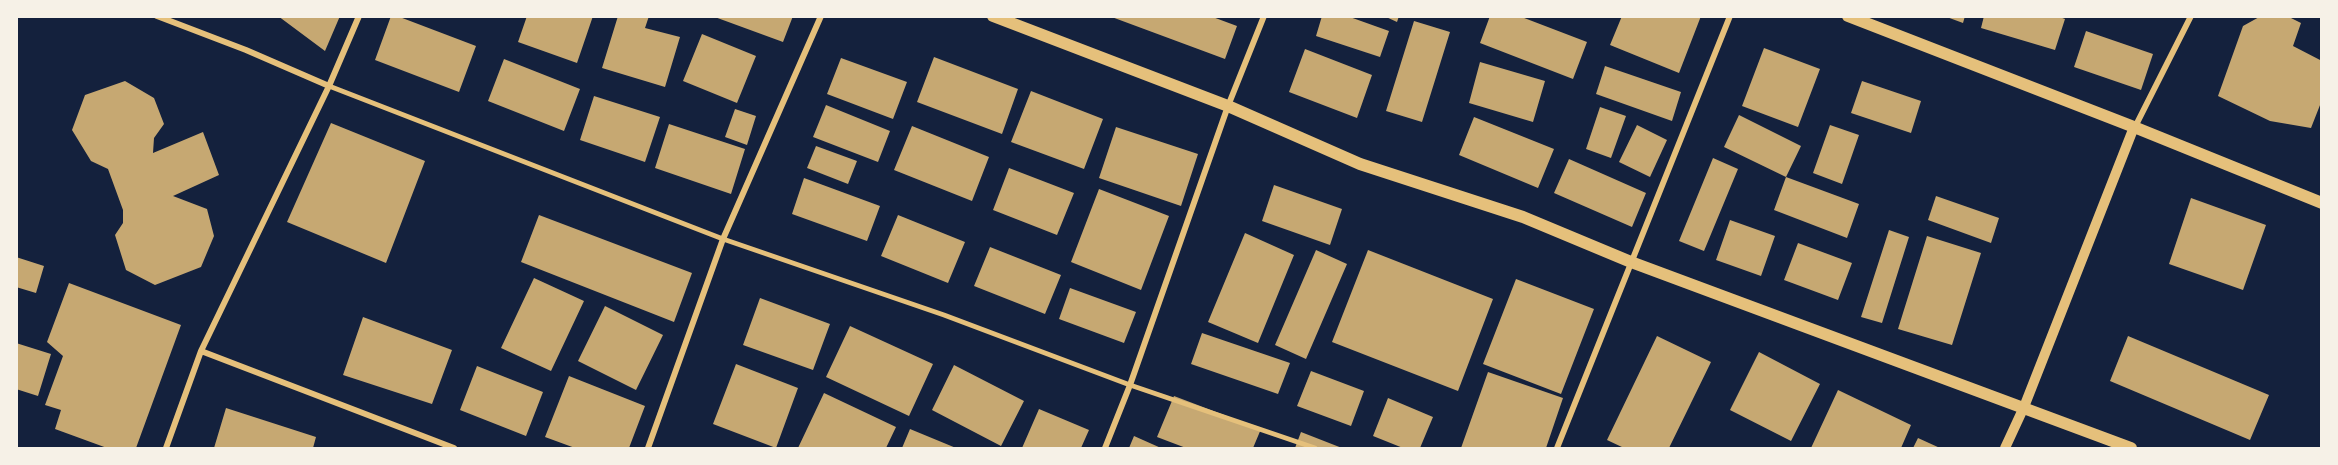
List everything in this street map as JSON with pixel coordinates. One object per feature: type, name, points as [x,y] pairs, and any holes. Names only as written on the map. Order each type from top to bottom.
[{"type":"main road","points":[[993,16],[1228,106],[1360,164],[1522,217],[1630,262],[2131,448]]},
{"type":"main road","points":[[1848,16],[2322,203]]},
{"type":"street","points":[[157,16],[246,50],[329,86],[723,239],[944,315],[1131,385],[1315,448]]},
{"type":"street","points":[[166,448],[201,351],[329,86],[359,16]]},
{"type":"street","points":[[648,448],[723,239],[821,16]]},
{"type":"street","points":[[1105,448],[1131,385],[1228,106],[1264,16]]},
{"type":"street","points":[[1557,448],[1730,16]]},
{"type":"street","points":[[2005,448],[2024,407],[2134,127],[2191,16]]},
{"type":"street","points":[[201,351],[454,448]]},
{"type":"building","points":[[278,16],[340,16],[325,51]]},
{"type":"building","points":[[391,16],[397,16],[476,46],[459,92],[375,60]]},
{"type":"building","points":[[527,16],[593,16],[577,63],[518,42]]},
{"type":"building","points":[[618,16],[649,16],[645,28],[680,37],[665,87],[602,68]]},
{"type":"building","points":[[712,16],[793,16],[783,42]]},
{"type":"building","points":[[1109,16],[1210,16],[1237,26],[1225,59]]},
{"type":"building","points":[[1322,16],[1347,16],[1389,31],[1380,57],[1316,36]]},
{"type":"building","points":[[1384,16],[1399,16],[1397,22]]},
{"type":"building","points":[[1490,16],[1519,16],[1587,42],[1573,79],[1480,43]]},
{"type":"building","points":[[1622,16],[1701,16],[1679,73],[1610,45]]},
{"type":"building","points":[[1944,16],[1965,16],[1963,23]]},
{"type":"building","points":[[1984,16],[2057,16],[2065,19],[2055,50],[1981,28]]},
{"type":"building","points":[[2261,16],[2287,16],[2301,23],[2293,46],[2322,61],[2322,100],[2311,128],[2270,121],[2218,96],[2243,26]]},
{"type":"building","points":[[1414,21],[1450,32],[1422,122],[1386,111]]},
{"type":"building","points":[[2086,31],[2153,54],[2141,90],[2074,67]]},
{"type":"building","points":[[702,34],[756,56],[737,103],[683,81]]},
{"type":"building","points":[[1764,48],[1820,69],[1798,127],[1742,106]]},
{"type":"building","points":[[1305,49],[1372,75],[1357,118],[1289,92]]},
{"type":"building","points":[[934,57],[1018,89],[1002,134],[917,102]]},
{"type":"building","points":[[841,58],[907,82],[893,119],[827,94]]},
{"type":"building","points":[[504,59],[580,89],[564,131],[488,101]]},
{"type":"building","points":[[1480,62],[1545,81],[1533,122],[1469,103]]},
{"type":"building","points":[[1605,66],[1681,92],[1672,121],[1596,94]]},
{"type":"building","points":[[125,81],[154,98],[164,124],[154,138],[153,153],[203,132],[219,175],[173,196],[207,209],[214,236],[201,267],[155,285],[126,270],[115,235],[123,223],[123,210],[108,169],[91,161],[72,130],[85,95]]},
{"type":"building","points":[[1862,81],[1921,101],[1911,133],[1851,113]]},
{"type":"building","points":[[1031,91],[1103,119],[1084,169],[1011,142]]},
{"type":"building","points":[[594,96],[660,117],[645,162],[580,140]]},
{"type":"building","points":[[826,105],[890,131],[878,162],[813,137]]},
{"type":"building","points":[[1600,107],[1626,116],[1611,158],[1586,149]]},
{"type":"building","points":[[735,109],[756,116],[747,145],[725,137]]},
{"type":"building","points":[[1739,115],[1801,146],[1786,177],[1724,147]]},
{"type":"building","points":[[1474,117],[1554,149],[1538,188],[1459,155]]},
{"type":"building","points":[[331,123],[425,161],[386,263],[287,222]]},
{"type":"building","points":[[669,124],[745,149],[731,194],[655,168]]},
{"type":"building","points":[[1637,125],[1667,140],[1650,177],[1619,162]]},
{"type":"building","points":[[1830,125],[1859,135],[1842,184],[1813,173]]},
{"type":"building","points":[[912,126],[989,157],[972,201],[894,170]]},
{"type":"building","points":[[1116,127],[1198,154],[1181,206],[1099,178]]},
{"type":"building","points":[[816,146],[857,161],[848,184],[807,168]]},
{"type":"building","points":[[1713,158],[1738,169],[1704,251],[1679,241]]},
{"type":"building","points":[[1569,159],[1646,193],[1632,227],[1554,193]]},
{"type":"building","points":[[1009,168],[1074,193],[1057,235],[993,210]]},
{"type":"building","points":[[1786,177],[1859,204],[1847,238],[1774,210]]},
{"type":"building","points":[[804,178],[880,206],[867,241],[792,214]]},
{"type":"building","points":[[1274,185],[1342,209],[1330,245],[1262,221]]},
{"type":"building","points":[[1099,189],[1169,216],[1141,290],[1071,262]]},
{"type":"building","points":[[1936,196],[1999,218],[1991,243],[1928,220]]},
{"type":"building","points":[[2191,198],[2266,225],[2243,290],[2169,264]]},
{"type":"building","points":[[539,215],[692,273],[674,322],[521,262]]},
{"type":"building","points":[[898,215],[965,242],[948,283],[881,256]]},
{"type":"building","points":[[1730,220],[1775,236],[1761,276],[1716,260]]},
{"type":"building","points":[[1889,230],[1909,237],[1882,323],[1861,317]]},
{"type":"building","points":[[1245,233],[1294,255],[1258,343],[1208,322]]},
{"type":"building","points":[[1927,236],[1981,253],[1952,345],[1898,329]]},
{"type":"building","points":[[1798,243],[1852,263],[1838,300],[1784,280]]},
{"type":"building","points":[[990,247],[1061,275],[1045,314],[974,286]]},
{"type":"building","points":[[1316,250],[1347,264],[1306,359],[1275,345]]},
{"type":"building","points":[[1368,250],[1493,299],[1458,391],[1332,342]]},
{"type":"building","points":[[16,257],[44,266],[36,293],[16,287]]},
{"type":"building","points":[[534,278],[584,301],[551,371],[501,348]]},
{"type":"building","points":[[1516,279],[1594,309],[1561,394],[1483,364]]},
{"type":"building","points":[[69,283],[181,325],[136,448],[107,448],[55,429],[61,410],[45,405],[63,356],[47,342]]},
{"type":"building","points":[[1070,288],[1136,312],[1124,343],[1059,319]]},
{"type":"building","points":[[760,298],[830,324],[813,370],[743,345]]},
{"type":"building","points":[[605,306],[663,335],[636,390],[578,361]]},
{"type":"building","points":[[363,317],[452,350],[432,404],[343,375]]},
{"type":"building","points":[[850,326],[933,364],[909,416],[826,377]]},
{"type":"building","points":[[1202,333],[1290,363],[1278,394],[1191,364]]},
{"type":"building","points":[[1657,336],[1711,362],[1669,448],[1624,448],[1607,440]]},
{"type":"building","points":[[2128,336],[2269,395],[2250,440],[2110,381]]},
{"type":"building","points":[[16,343],[51,354],[38,396],[16,389]]},
{"type":"building","points":[[1759,352],[1820,384],[1791,441],[1730,410]]},
{"type":"building","points":[[736,364],[798,388],[776,448],[713,424]]},
{"type":"building","points":[[954,365],[1024,401],[1001,446],[932,410]]},
{"type":"building","points":[[477,366],[543,392],[526,436],[460,410]]},
{"type":"building","points":[[1311,371],[1364,391],[1351,426],[1297,406]]},
{"type":"building","points":[[1488,372],[1563,398],[1546,448],[1461,448]]},
{"type":"building","points":[[569,376],[645,406],[629,448],[575,448],[545,437]]},
{"type":"building","points":[[1838,390],[1911,425],[1901,448],[1811,448]]},
{"type":"building","points":[[824,393],[896,427],[886,448],[798,448]]},
{"type":"building","points":[[1174,396],[1261,429],[1253,448],[1186,448],[1157,437]]},
{"type":"building","points":[[1388,398],[1433,417],[1420,448],[1403,448],[1373,436]]},
{"type":"building","points":[[226,408],[316,437],[313,448],[214,448]]},
{"type":"building","points":[[1039,409],[1089,430],[1081,448],[1022,448]]},
{"type":"building","points":[[910,429],[956,448],[902,448]]},
{"type":"building","points":[[1301,432],[1342,448],[1295,448]]},
{"type":"building","points":[[1134,436],[1161,448],[1129,448]]},
{"type":"building","points":[[1918,438],[1940,448],[1913,448]]}]
